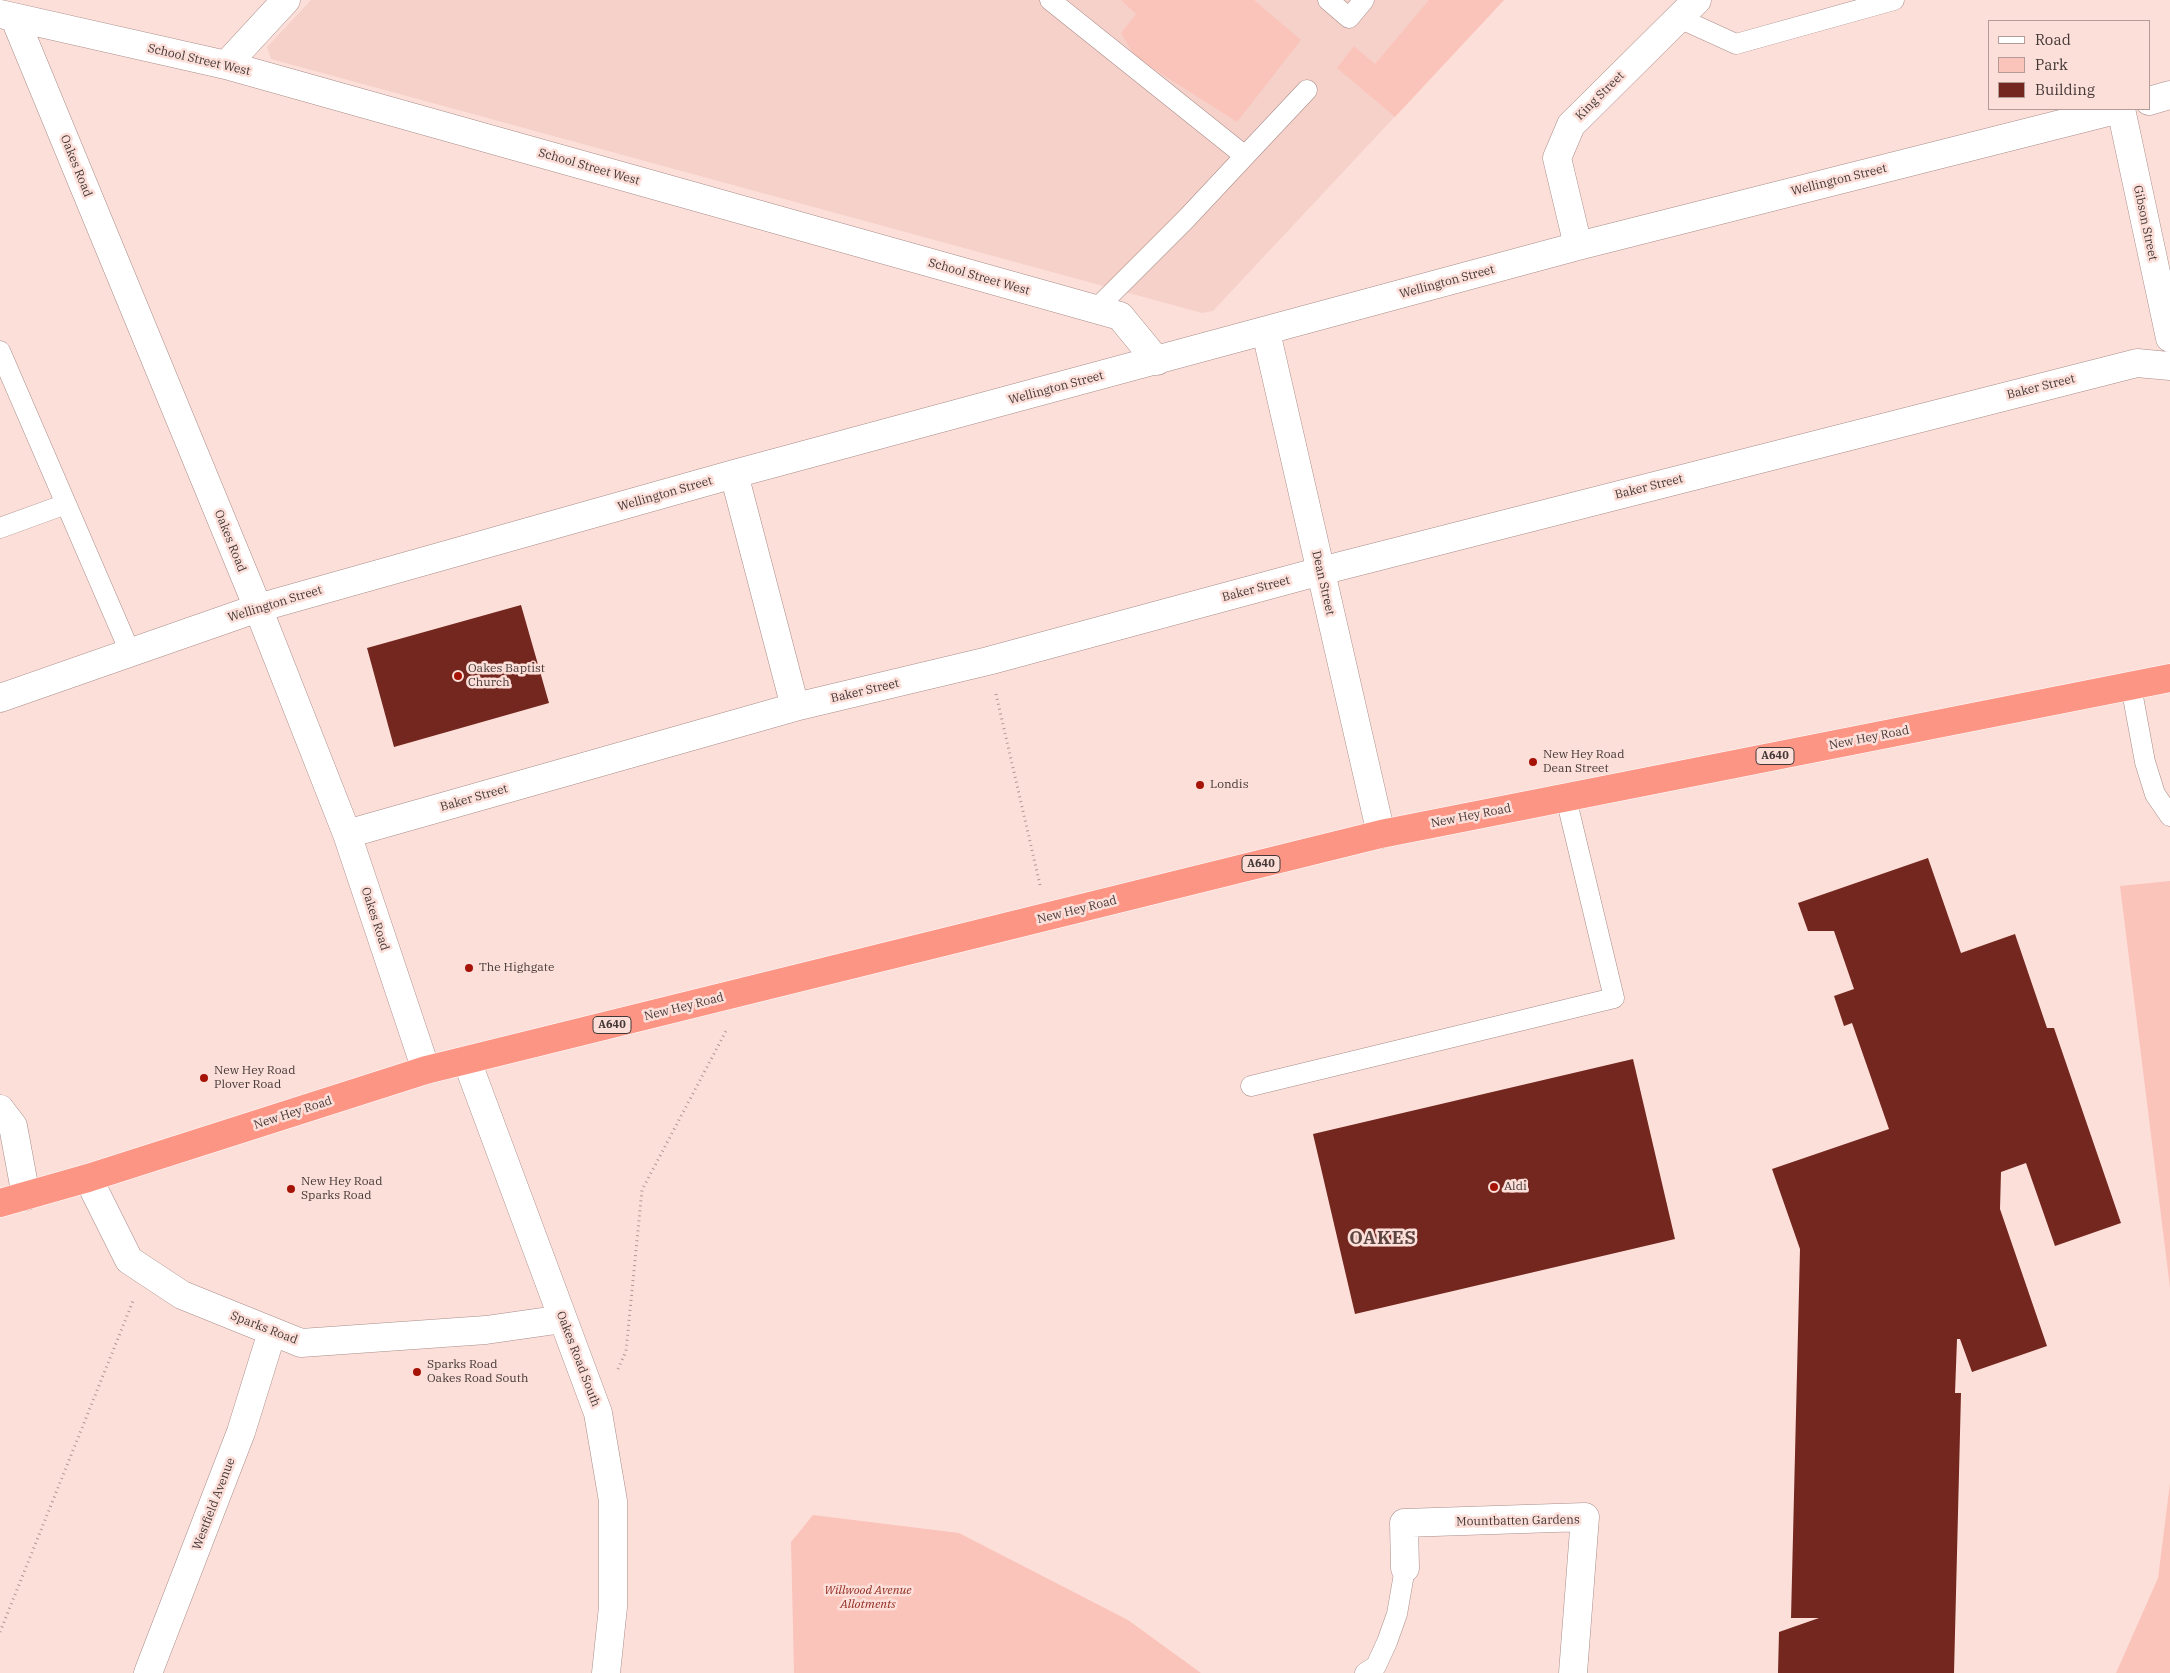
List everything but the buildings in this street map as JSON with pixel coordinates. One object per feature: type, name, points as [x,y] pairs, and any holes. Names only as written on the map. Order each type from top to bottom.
[{"type":"highway","name":"New Hey Road","points":[[0,1203],[88,1178],[426,1070],[1381,834],[2170,678]]},
{"type":"street","points":[[226,65],[286,0]]},
{"type":"street","name":"King Street","points":[[1578,246],[1557,158],[1571,125],[1688,9]]},
{"type":"street","name":"School Street West","points":[[7,16],[226,65],[1120,316],[1157,361]]},
{"type":"street","name":"Oakes Road","points":[[7,16],[258,608],[347,834],[426,1070]]},
{"type":"street","points":[[2150,101],[2170,95]]},
{"type":"street","name":"Wellington Street","points":[[0,698],[258,608],[734,474],[1266,332],[1578,246],[2116,110]]},
{"type":"street","name":"Gibson Street","points":[[2120,110],[2170,338]]},
{"type":"street","name":"Dean Street","points":[[1266,332],[1381,834]]},
{"type":"street","name":"Baker Street","points":[[347,834],[796,707],[988,661],[1320,571],[2137,362],[2170,366]]},
{"type":"street","points":[[734,474],[796,707]]},
{"type":"street","name":"Oakes Road South","points":[[467,1060],[598,1413],[613,1501],[613,1607],[606,1673]]},
{"type":"street","points":[[0,1109],[13,1126],[26,1196]]},
{"type":"street","name":"Sparks Road","points":[[88,1178],[129,1260],[182,1294],[301,1343],[486,1330],[563,1319]]},
{"type":"street","name":"Westfield Avenue","points":[[148,1673],[241,1432],[272,1332]]},
{"type":"street","name":"Mountbatten Gardens","points":[[1405,1568],[1404,1523],[1585,1517],[1573,1673]]},
{"type":"lane","points":[[1050,0],[1245,156]]},
{"type":"lane","points":[[1328,0],[1349,18],[1364,0]]},
{"type":"lane","points":[[1688,9],[1736,44],[1894,0]]},
{"type":"lane","points":[[1096,309],[1186,218],[1307,90]]},
{"type":"lane","points":[[0,351],[130,652]]},
{"type":"lane","points":[[0,528],[66,504]]},
{"type":"lane","points":[[2131,686],[2148,770],[2155,794],[2170,816]]},
{"type":"lane","points":[[1250,1086],[1614,998],[1566,798]]},
{"type":"lane","points":[[1365,1673],[1376,1666],[1387,1642],[1397,1614],[1405,1568]]},
{"type":"path","points":[[988,661],[1048,917]]},
{"type":"path","points":[[598,1413],[626,1351],[642,1190],[747,992]]},
{"type":"path","points":[[0,1632],[146,1271]]},
{"type":"shaded area","points":[[311,0],[1504,0],[1213,311],[1202,313],[271,59],[267,47]]},
{"type":"green space","points":[[1121,0],[1254,0],[1301,40],[1237,122],[1135,57],[1121,33],[1136,14]]},
{"type":"green space","points":[[1429,0],[1504,0],[1395,117],[1337,68],[1354,46],[1375,64]]},
{"type":"green space","points":[[2170,881],[2170,1288],[2120,886]]},
{"type":"green space","points":[[2170,1483],[2170,1673],[2116,1673],[2158,1578]]},
{"type":"green space","name":"Willwood Avenue Allotments","points":[[813,1515],[959,1533],[1128,1620],[1201,1673],[794,1673],[791,1542]]},
{"type":"place","name":"Oakes Baptist Church","points":[[458,676]]},
{"type":"place","name":"New Hey Road Dean Street","points":[[1533,762]]},
{"type":"place","name":"Londis","points":[[1200,785]]},
{"type":"place","name":"The Highgate","points":[[469,968]]},
{"type":"place","name":"New Hey Road Plover Road","points":[[204,1078]]},
{"type":"place","name":"Aldi","points":[[1494,1187]]},
{"type":"place","name":"New Hey Road Sparks Road","points":[[291,1189]]},
{"type":"place","name":"Sparks Road Oakes Road South","points":[[417,1372]]},
{"type":"district","name":"OAKES","points":[[1383,1239]]}]
